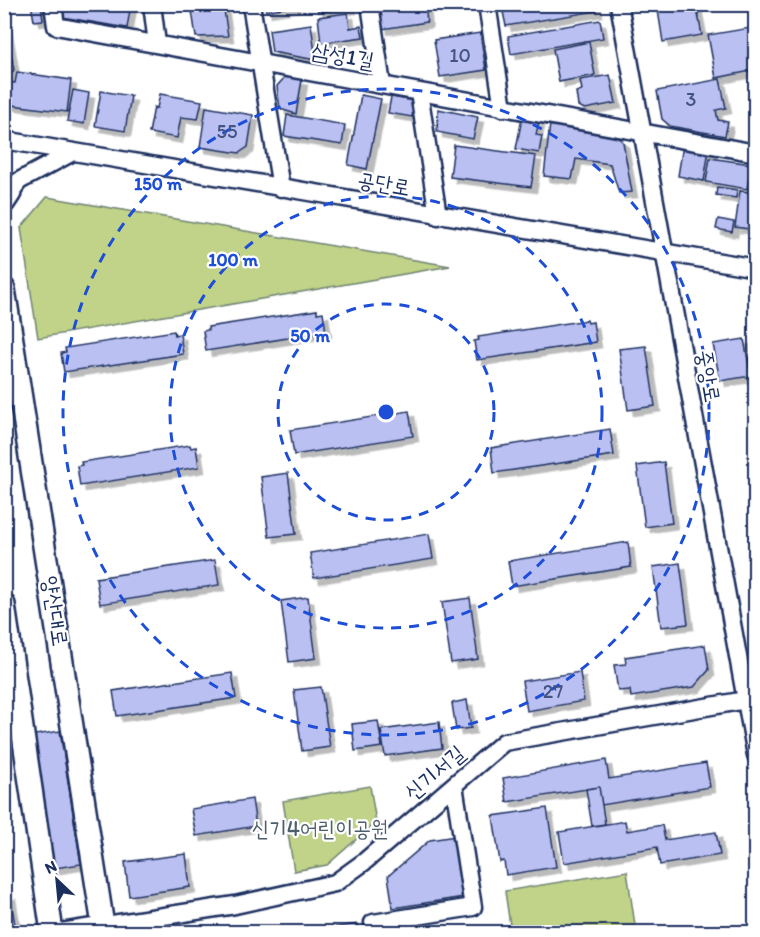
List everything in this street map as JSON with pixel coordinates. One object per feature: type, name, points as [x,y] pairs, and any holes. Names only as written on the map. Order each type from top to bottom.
[{"type":"main road","name":"양산대로","points":[[4,289],[104,929]]},
{"type":"main road","points":[[4,605],[9,664],[52,933]]},
{"type":"street","name":"삼성1길","points":[[53,4],[56,26],[756,153]]},
{"type":"street","points":[[152,4],[158,44]]},
{"type":"street","points":[[251,4],[281,188]]},
{"type":"street","points":[[370,4],[382,86]]},
{"type":"street","points":[[487,4],[502,108]]},
{"type":"street","name":"중앙로","points":[[619,4],[756,755]]},
{"type":"street","points":[[419,92],[438,216]]},
{"type":"street","name":"공단로","points":[[4,140],[664,255],[756,268]]},
{"type":"street","points":[[7,197],[19,181],[73,152]]},
{"type":"street","name":"신기서길","points":[[61,933],[104,929],[235,905],[335,883],[510,739],[746,700]]},
{"type":"street","points":[[373,923],[473,907],[454,784]]},
{"type":"green space","points":[[47,197],[450,266],[38,338],[21,228]]},
{"type":"green space","name":"신기4어린이공원","points":[[370,786],[376,822],[327,865],[294,871],[283,801]]},
{"type":"green space","points":[[627,871],[636,932],[511,932],[505,891]]},
{"type":"building","points":[[31,4],[41,4],[43,20],[34,21]]},
{"type":"building","points":[[64,4],[131,4],[127,28],[62,17]]},
{"type":"building","points":[[191,4],[223,4],[228,36],[196,37]]},
{"type":"building","points":[[265,4],[294,4],[295,6],[266,11]]},
{"type":"building","points":[[317,4],[350,4],[351,8],[318,12]]},
{"type":"building","points":[[379,4],[425,4],[427,22],[382,29]]},
{"type":"building","points":[[546,4],[596,4],[597,11],[506,26],[503,12]]},
{"type":"building","points":[[657,4],[696,4],[702,35],[663,42]]},
{"type":"building","points":[[4,12],[14,70],[4,83]]},
{"type":"building","points":[[348,13],[350,28],[361,26],[363,37],[321,43],[318,17]]},
{"type":"building","points":[[600,20],[603,38],[511,54],[508,36]]},
{"type":"building","points":[[311,24],[316,60],[272,52],[269,30]]},
{"type":"building","points":[[750,28],[756,70],[716,78],[708,35]]},
{"type":"building","points":[[480,33],[486,70],[440,77],[434,40]]},
{"type":"building","points":[[589,42],[595,75],[559,82],[553,49]]},
{"type":"building","points":[[17,72],[71,80],[67,112],[4,104],[5,82],[15,83]]},
{"type":"building","points":[[610,75],[616,103],[585,109],[578,106],[576,92],[582,90],[580,80]]},
{"type":"building","points":[[285,77],[302,80],[296,114],[280,109],[277,86]]},
{"type":"building","points":[[720,79],[726,108],[716,110],[718,120],[728,122],[725,136],[670,126],[662,119],[657,91]]},
{"type":"building","points":[[73,90],[89,93],[84,124],[67,121]]},
{"type":"building","points":[[101,91],[131,96],[125,131],[95,126]]},
{"type":"building","points":[[160,94],[202,101],[198,119],[181,117],[177,138],[149,133],[154,107],[157,108]]},
{"type":"building","points":[[361,95],[381,99],[367,169],[348,165]]},
{"type":"building","points":[[391,97],[415,101],[412,117],[388,113]]},
{"type":"building","points":[[206,107],[253,115],[248,147],[239,153],[200,147]]},
{"type":"building","points":[[438,109],[478,117],[473,139],[437,132]]},
{"type":"building","points":[[287,115],[345,125],[342,145],[284,136]]},
{"type":"building","points":[[522,118],[539,121],[536,135],[542,136],[539,153],[516,149]]},
{"type":"building","points":[[550,124],[615,135],[623,142],[632,192],[619,193],[610,164],[576,159],[572,179],[544,176]]},
{"type":"building","points":[[454,145],[536,156],[531,187],[450,177]]},
{"type":"building","points":[[683,145],[709,149],[704,181],[678,176]]},
{"type":"building","points":[[710,158],[751,164],[747,189],[706,182]]},
{"type":"building","points":[[753,165],[756,165],[756,190],[749,189]]},
{"type":"building","points":[[717,187],[737,190],[736,198],[716,195]]},
{"type":"building","points":[[740,191],[756,193],[756,230],[735,227]]},
{"type":"building","points":[[718,219],[734,222],[732,232],[716,229]]},
{"type":"building","points":[[317,310],[317,313],[323,312],[326,332],[206,351],[203,331],[208,330],[208,327]]},
{"type":"building","points":[[587,320],[588,323],[593,322],[596,342],[477,360],[474,341],[479,340],[478,337]]},
{"type":"building","points":[[174,331],[175,335],[180,334],[183,354],[64,372],[61,353],[66,352],[65,348]]},
{"type":"building","points":[[744,339],[751,376],[720,381],[713,344]]},
{"type":"building","points":[[646,346],[655,406],[628,410],[619,349]]},
{"type":"building","points":[[409,411],[413,436],[294,455],[290,430]]},
{"type":"building","points":[[610,429],[614,455],[494,473],[491,448]]},
{"type":"building","points":[[190,445],[191,448],[196,447],[199,467],[80,486],[77,466],[82,465],[81,462]]},
{"type":"building","points":[[664,462],[672,523],[645,527],[637,466]]},
{"type":"building","points":[[288,473],[296,534],[269,537],[261,477]]},
{"type":"building","points":[[429,534],[433,559],[314,578],[310,553]]},
{"type":"building","points":[[628,542],[631,567],[512,586],[508,561]]},
{"type":"building","points":[[215,560],[219,585],[100,604],[96,578]]},
{"type":"building","points":[[680,563],[688,624],[661,627],[653,567]]},
{"type":"building","points":[[308,597],[316,658],[289,662],[281,601]]},
{"type":"building","points":[[470,598],[478,659],[451,663],[442,602]]},
{"type":"building","points":[[705,645],[709,670],[694,687],[631,697],[630,690],[618,691],[614,665],[626,664],[625,657]]},
{"type":"building","points":[[580,672],[584,701],[527,711],[522,681]]},
{"type":"building","points":[[232,673],[236,698],[117,716],[113,691]]},
{"type":"building","points":[[321,687],[330,747],[302,751],[294,690]]},
{"type":"building","points":[[467,700],[471,728],[456,730],[452,703]]},
{"type":"building","points":[[378,721],[382,747],[355,751],[352,724]]},
{"type":"building","points":[[439,722],[442,748],[385,756],[381,730]]},
{"type":"building","points":[[60,731],[81,864],[43,870],[22,737]]},
{"type":"building","points":[[606,760],[609,779],[706,763],[710,787],[602,805],[599,787],[507,802],[503,778]]},
{"type":"building","points":[[599,787],[605,824],[592,826],[586,789]]},
{"type":"building","points":[[252,799],[256,826],[196,836],[191,809]]},
{"type":"building","points":[[547,808],[556,867],[506,875],[504,861],[500,862],[493,816]]},
{"type":"building","points":[[625,821],[627,831],[662,825],[665,840],[716,832],[720,855],[660,865],[657,847],[564,863],[559,832]]},
{"type":"building","points":[[455,836],[464,897],[393,908],[388,876],[430,840]]},
{"type":"building","points":[[186,854],[190,887],[129,896],[125,862]]},
{"type":"building","points":[[10,894],[16,931],[4,932],[4,895]]},
{"type":"building","points":[[358,924],[359,932],[302,932]]}]
